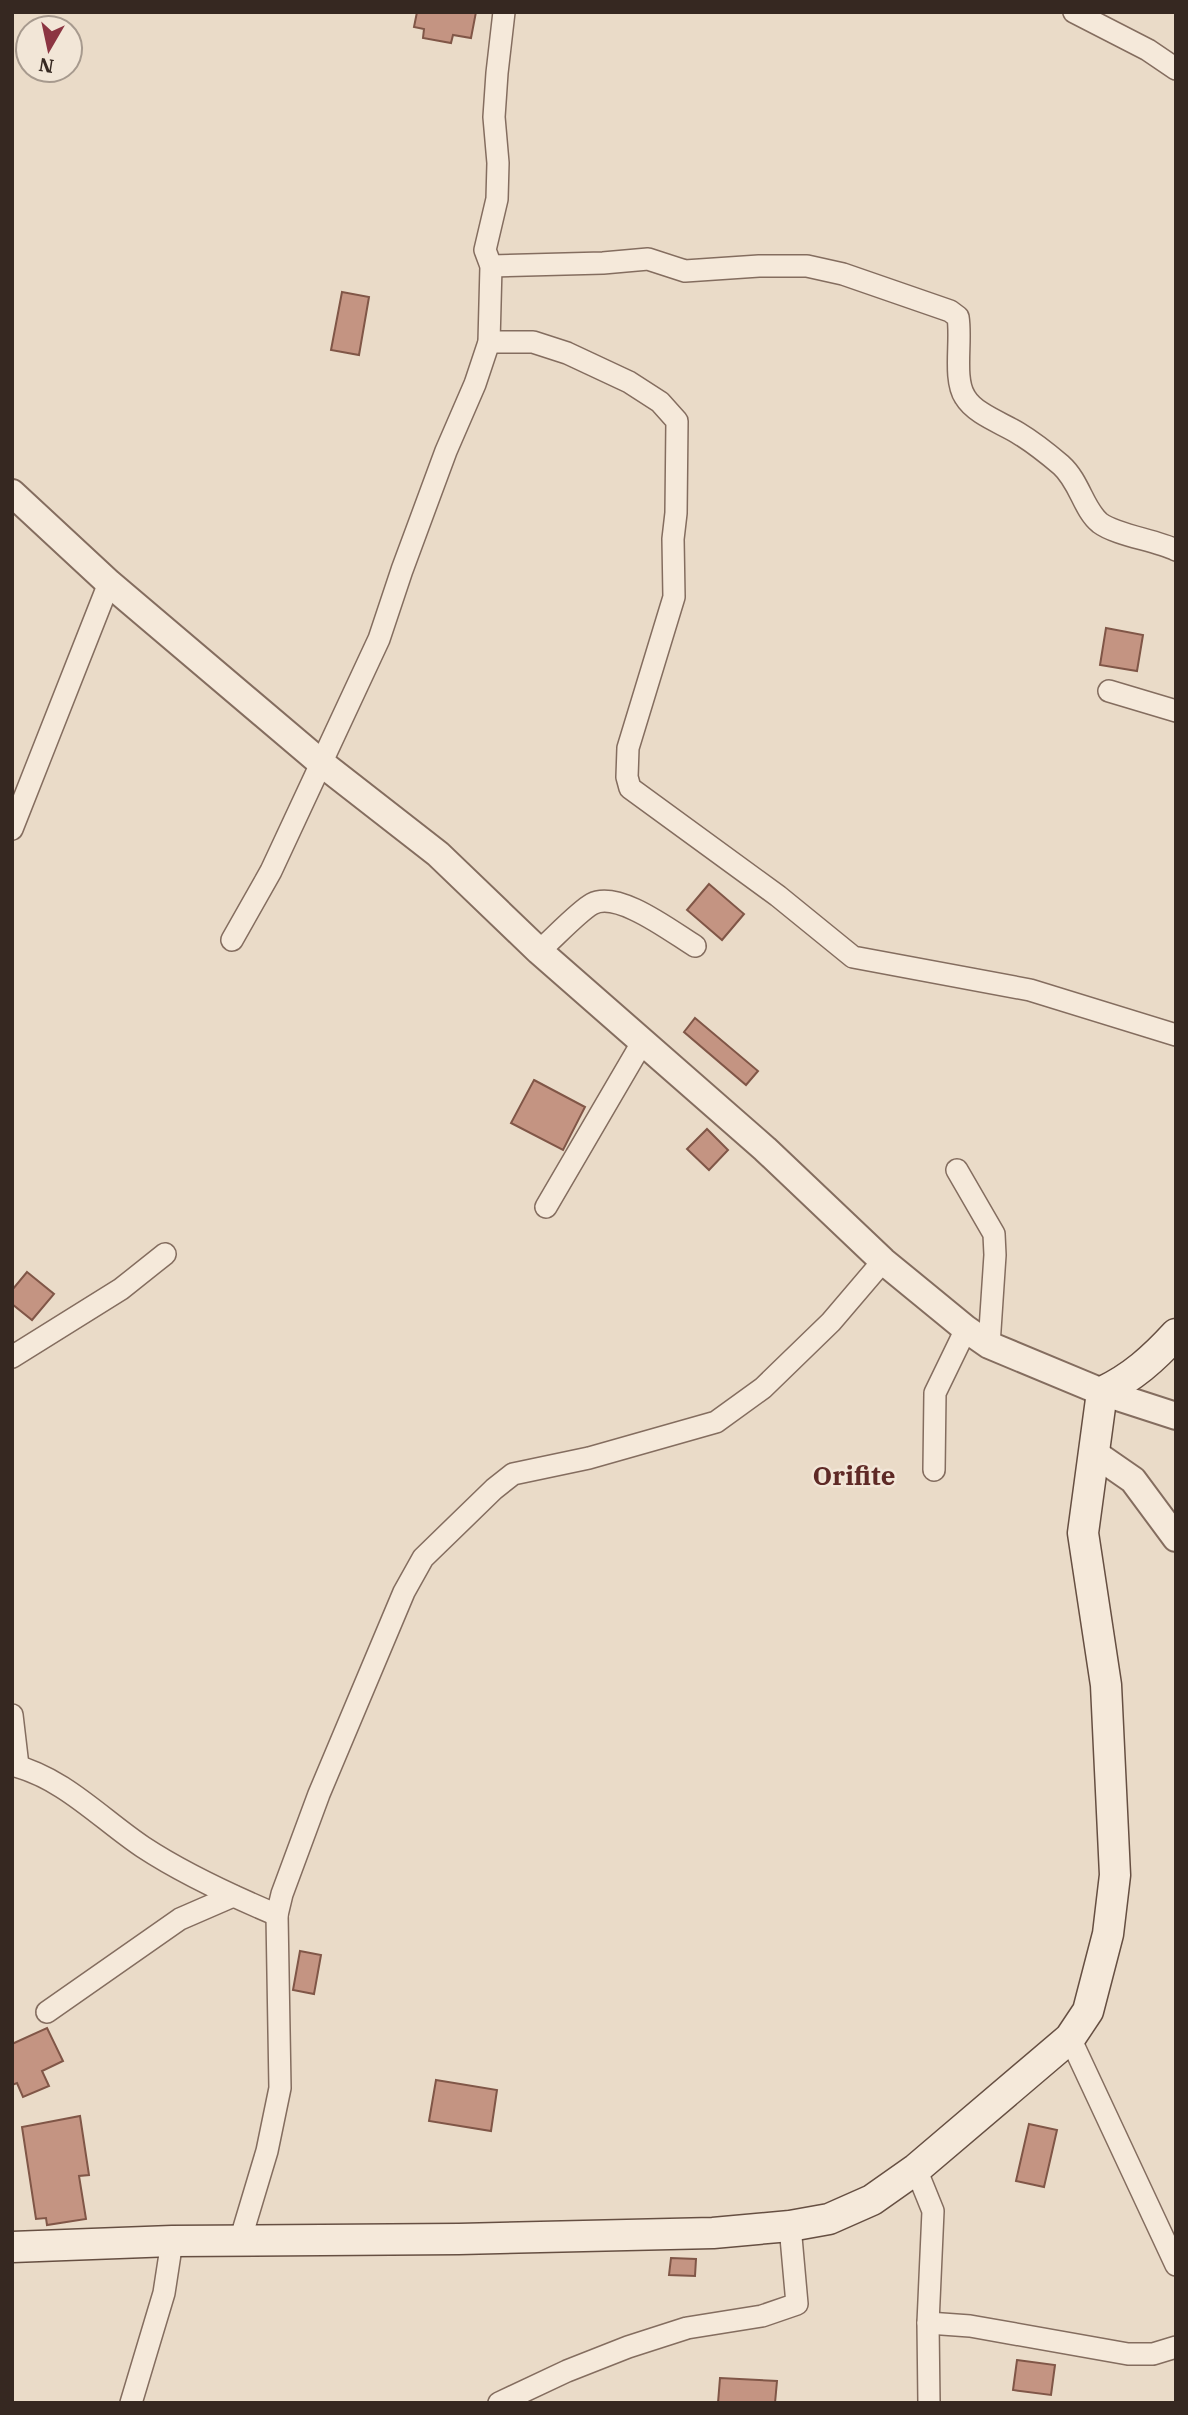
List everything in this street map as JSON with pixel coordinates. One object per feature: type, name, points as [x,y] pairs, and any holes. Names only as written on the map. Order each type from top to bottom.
[{"type":"main road","points":[[12,2247],[172,2241],[713,2233],[829,2219],[872,2200],[916,2169],[1070,2038],[1088,2011],[1108,1934],[1115,1875],[1106,1685],[1083,1533],[1102,1392],[1119,1384],[1151,1361],[1176,1334]]},
{"type":"street","points":[[232,940],[271,871],[379,639],[406,558],[489,342],[491,266],[485,250],[497,199],[498,163],[494,117],[504,12]]},
{"type":"street","points":[[1074,12],[1148,50],[1176,69]]},
{"type":"street","points":[[491,266],[649,259],[685,271],[807,266],[843,274],[950,311],[958,317],[960,381],[965,397],[977,409],[1021,435],[1062,466],[1076,481],[1088,508],[1098,522],[1176,550]]},
{"type":"street","points":[[489,342],[533,342],[567,353],[629,382],[660,402],[677,421],[674,597],[628,748],[627,777],[630,788],[778,896],[853,957],[1030,990],[1176,1035]]},
{"type":"street","points":[[12,494],[109,583],[320,762],[438,854],[539,951],[765,1149],[883,1261],[966,1329],[989,1345],[1102,1392],[1176,1416]]},
{"type":"street","points":[[12,830],[109,583]]},
{"type":"street","points":[[1109,691],[1176,711]]},
{"type":"street","points":[[539,951],[593,904],[608,900],[629,906],[695,946]]},
{"type":"street","points":[[546,1207],[643,1041]]},
{"type":"street","points":[[957,1170],[994,1234],[989,1345]]},
{"type":"street","points":[[12,1357],[121,1289],[165,1254]]},
{"type":"street","points":[[240,2241],[267,2151],[280,2088],[277,1915],[282,1894],[320,1794],[404,1592],[423,1558],[513,1474],[589,1458],[716,1422],[762,1388],[831,1322],[883,1261]]},
{"type":"street","points":[[934,1470],[935,1393],[966,1329]]},
{"type":"street","points":[[1094,1453],[1133,1480],[1176,1538]]},
{"type":"street","points":[[12,1714],[15,1766],[74,1794],[144,1847],[233,1896],[277,1915]]},
{"type":"street","points":[[47,2012],[180,1919],[233,1896]]},
{"type":"street","points":[[1070,2038],[1176,2265]]},
{"type":"street","points":[[916,2169],[933,2211],[934,2239],[928,2323],[929,2403]]},
{"type":"street","points":[[499,2403],[567,2371],[628,2347],[687,2328],[762,2316],[797,2304],[790,2225]]},
{"type":"street","points":[[131,2403],[164,2293],[172,2241]]},
{"type":"street","points":[[928,2323],[970,2326],[1128,2354],[1153,2354],[1176,2347]]},
{"type":"building","points":[[417,12],[476,12],[471,38],[453,35],[451,43],[423,38],[424,29],[414,27]]},
{"type":"building","points":[[342,292],[369,297],[359,355],[331,350]]},
{"type":"building","points":[[1106,628],[1143,635],[1137,671],[1100,665]]},
{"type":"building","points":[[709,884],[744,914],[722,940],[687,910]]},
{"type":"building","points":[[695,1018],[758,1071],[746,1085],[684,1032]]},
{"type":"building","points":[[534,1080],[585,1107],[563,1150],[511,1123]]},
{"type":"building","points":[[707,1129],[728,1150],[709,1170],[687,1149]]},
{"type":"building","points":[[27,1272],[54,1294],[32,1320],[12,1304],[12,1290]]},
{"type":"building","points":[[300,1951],[321,1955],[314,1994],[293,1990]]},
{"type":"building","points":[[47,2028],[63,2061],[42,2071],[49,2086],[23,2097],[17,2083],[12,2085],[12,2044]]},
{"type":"building","points":[[436,2080],[497,2090],[491,2131],[429,2121]]},
{"type":"building","points":[[80,2116],[89,2175],[79,2176],[86,2219],[47,2225],[46,2218],[36,2219],[22,2127]]},
{"type":"building","points":[[1029,2124],[1057,2130],[1044,2187],[1016,2181]]},
{"type":"building","points":[[671,2258],[696,2259],[695,2276],[669,2275]]},
{"type":"building","points":[[1017,2360],[1055,2365],[1051,2395],[1013,2390]]},
{"type":"building","points":[[720,2378],[777,2381],[775,2403],[718,2403]]},
{"type":"district","name":"Orifite","points":[[854,1475]]}]
